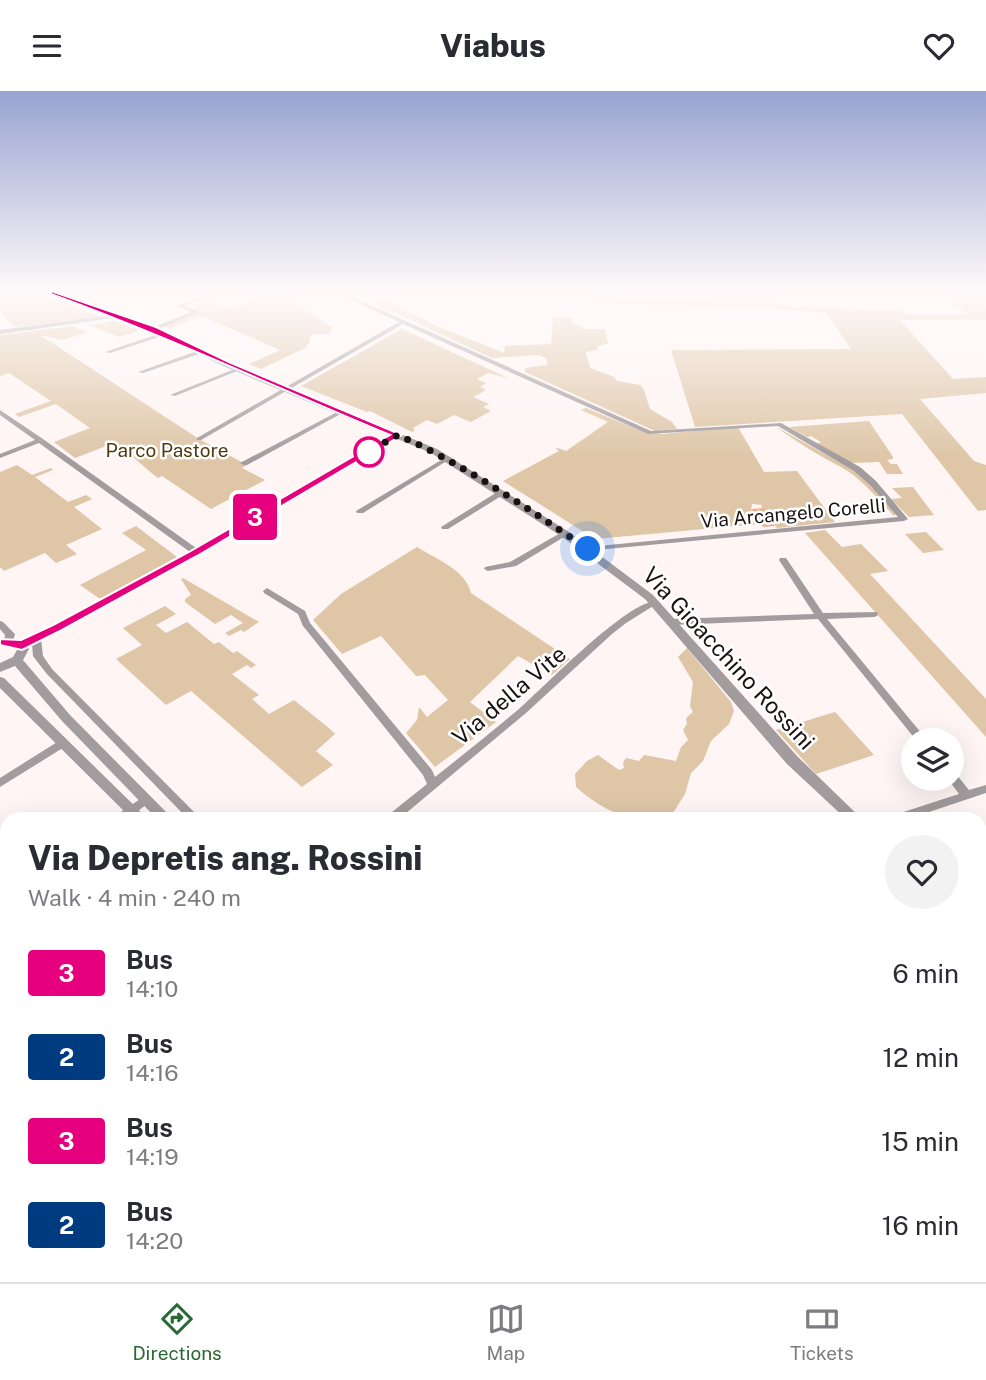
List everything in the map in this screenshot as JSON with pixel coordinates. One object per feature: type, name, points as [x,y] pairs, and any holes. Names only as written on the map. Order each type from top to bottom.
[{"type":"street","points":[[108,352],[122,348]]},
{"type":"street","name":"Via Gioacchino Rossini","points":[[191,348],[448,458],[588,549],[654,603],[792,760],[848,812]]},
{"type":"street","points":[[199,439],[359,348]]},
{"type":"street","name":"Via Arcangelo Corelli","points":[[457,348],[650,433],[779,424],[857,470],[873,483],[904,519],[588,549]]},
{"type":"street","points":[[141,372],[200,352]]},
{"type":"street","points":[[173,395],[239,369]]},
{"type":"street","points":[[244,463],[343,411]]},
{"type":"street","points":[[0,412],[196,552]]},
{"type":"street","points":[[10,643],[36,638],[196,552],[398,435]]},
{"type":"street","points":[[0,456],[41,440]]},
{"type":"street","points":[[360,511],[448,458]]},
{"type":"street","points":[[444,527],[502,493]]},
{"type":"street","points":[[488,569],[513,564],[565,534]]},
{"type":"street","points":[[783,560],[820,616],[912,728]]},
{"type":"street","points":[[267,591],[302,613],[306,624],[428,773],[432,784]]},
{"type":"street","name":"Via della Vite","points":[[399,812],[498,733],[614,630],[635,613],[654,603]]},
{"type":"street","points":[[671,622],[874,614]]},
{"type":"street","points":[[0,624],[10,634],[10,643]]},
{"type":"street","points":[[36,638],[38,656],[49,671],[188,812]]},
{"type":"street","points":[[0,669],[17,660],[22,653],[10,643]]},
{"type":"street","points":[[17,660],[66,718],[159,812]]},
{"type":"street","points":[[0,681],[134,812]]},
{"type":"street","points":[[0,783],[62,743]]},
{"type":"street","points":[[916,812],[986,789]]},
{"type":"street","points":[[964,791],[967,795]]},
{"type":"street","points":[[137,812],[146,799]]},
{"type":"green space","name":"Parco Pastore","points":[[0,348],[59,348],[199,439],[247,465],[242,468],[265,480],[211,509],[162,476],[158,478],[114,443],[75,458],[54,442],[90,428],[56,404],[19,417],[15,414],[51,401],[9,373],[0,376]]},
{"type":"green space","points":[[274,348],[305,348],[261,369],[249,364],[280,350]]},
{"type":"green space","points":[[369,348],[442,348],[508,378],[488,373],[477,379],[486,383],[480,387],[486,390],[473,397],[489,404],[483,407],[491,411],[471,422],[454,415],[437,424],[427,420],[413,428],[415,430],[412,432],[370,411],[301,386]]},
{"type":"green space","points":[[470,348],[490,348],[504,353],[505,348],[597,348],[597,350],[586,352],[590,368],[614,377],[617,381],[640,385],[650,409],[672,422],[677,429],[655,431],[525,372],[525,368],[547,365],[547,359],[539,355],[492,358]]},
{"type":"green space","points":[[925,348],[953,379],[986,377],[986,393],[920,399],[974,461],[986,465],[986,510],[978,511],[902,414],[695,427],[671,350]]},
{"type":"green space","points":[[586,408],[644,432],[662,434],[738,427],[764,472],[797,471],[835,522],[777,528],[761,506],[763,505],[752,504],[751,510],[760,524],[595,539],[503,481],[559,451],[556,449],[558,448],[566,451],[608,422],[581,410]]},
{"type":"green space","points":[[869,421],[893,457],[887,460],[891,464],[897,464],[903,474],[887,474],[879,462],[849,463],[817,444],[821,442],[811,436],[807,437],[789,427]]},
{"type":"green space","points":[[775,426],[862,475],[897,513],[894,516],[869,489],[848,472]]},
{"type":"green space","points":[[17,465],[32,475],[51,468],[53,470],[35,477],[68,502],[86,495],[92,499],[74,507],[102,529],[66,545],[77,554],[56,563],[45,553],[4,571],[0,567],[0,472]]},
{"type":"green space","points":[[913,487],[934,515],[909,517],[891,499],[902,498],[892,488]]},
{"type":"green space","points":[[136,526],[177,557],[100,599],[80,585],[146,550],[122,533]]},
{"type":"green space","points":[[825,530],[842,547],[861,544],[888,571],[870,574],[986,699],[986,737],[805,533]]},
{"type":"green space","points":[[926,532],[944,550],[923,553],[905,534]]},
{"type":"green space","points":[[417,547],[457,572],[471,593],[570,659],[552,675],[518,656],[470,702],[496,722],[435,767],[406,733],[417,720],[419,707],[427,717],[448,700],[425,675],[416,676],[381,636],[342,654],[313,620],[341,594]]},
{"type":"green space","points":[[181,579],[259,622],[244,632],[241,630],[229,636],[225,633],[243,623],[231,615],[215,624],[185,602],[191,595]]},
{"type":"green space","points":[[165,606],[176,614],[156,625],[166,633],[187,622],[214,644],[219,642],[233,653],[237,651],[256,665],[251,668],[247,665],[232,674],[259,695],[252,699],[269,714],[294,700],[330,729],[335,734],[316,751],[333,765],[302,787],[191,691],[166,705],[116,659],[142,645],[123,628]]},
{"type":"green space","points":[[687,648],[731,702],[734,711],[729,724],[711,741],[703,761],[691,773],[685,794],[673,812],[616,812],[598,804],[576,787],[575,774],[587,761],[598,755],[619,770],[624,768],[626,758],[639,761],[644,755],[676,761],[681,747],[688,740],[683,730],[687,724],[686,718],[693,712],[690,706],[693,682],[678,657]]},
{"type":"green space","points":[[835,712],[874,755],[816,774],[776,730]]},
{"type":"building","points":[[763,508],[775,526],[763,527],[751,509]]},
{"type":"bus line","name":"3","points":[[0,642],[22,645],[57,628],[193,554],[398,435],[192,348]]},
{"type":"route","points":[[369,452],[366,453],[398,435],[426,447],[452,460],[588,549]]}]
